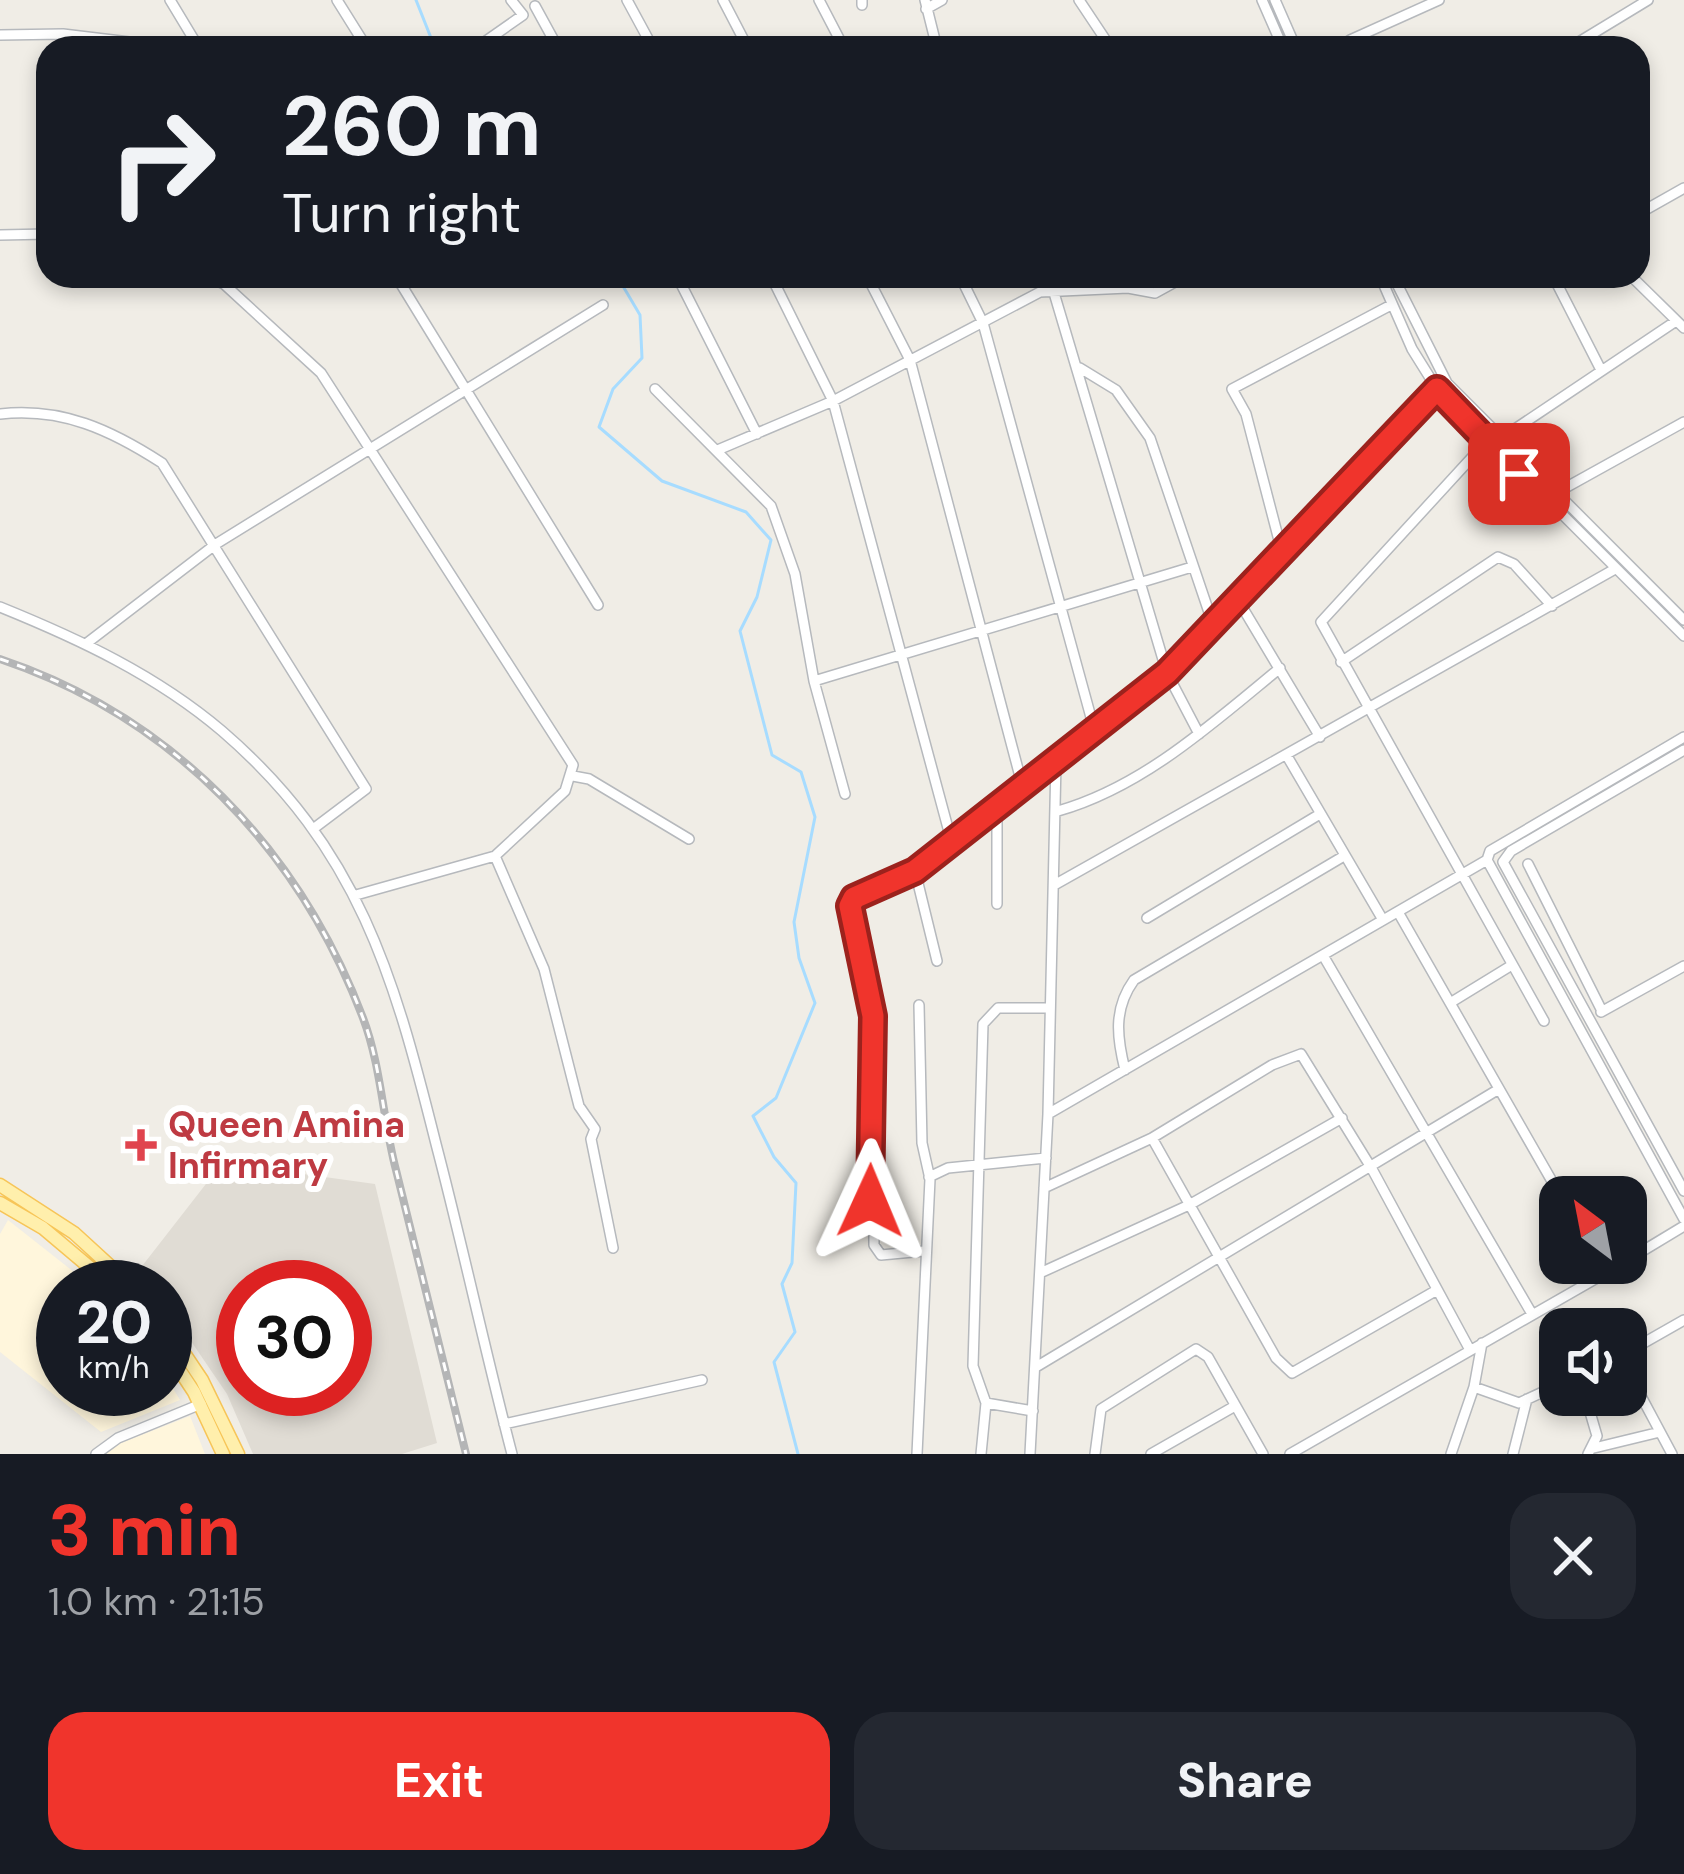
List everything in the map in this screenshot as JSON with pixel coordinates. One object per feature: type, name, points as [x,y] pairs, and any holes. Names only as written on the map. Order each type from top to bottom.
[{"type":"main road","points":[[0,1185],[74,1233],[104,1260]]},
{"type":"main road","points":[[0,1204],[43,1228],[81,1260]]},
{"type":"main road","points":[[192,1366],[238,1454]]},
{"type":"main road","points":[[192,1390],[223,1454]]},
{"type":"street","points":[[170,0],[192,36]]},
{"type":"street","points":[[337,0],[360,36]]},
{"type":"street","points":[[511,0],[523,15]]},
{"type":"street","points":[[627,0],[646,36]]},
{"type":"street","points":[[723,0],[742,36]]},
{"type":"street","points":[[819,0],[838,36]]},
{"type":"street","points":[[934,36],[925,4],[942,0]]},
{"type":"street","points":[[1079,0],[1103,36]]},
{"type":"street","points":[[1262,0],[1278,36]]},
{"type":"street","points":[[1275,0],[1291,36]]},
{"type":"street","points":[[1358,36],[1421,3],[1439,0]]},
{"type":"street","points":[[1589,36],[1648,0]]},
{"type":"street","points":[[493,36],[539,3],[552,36]]},
{"type":"street","points":[[0,35],[80,36]]},
{"type":"street","points":[[1650,207],[1684,188]]},
{"type":"street","points":[[0,235],[36,234]]},
{"type":"street","points":[[228,288],[321,374],[567,755],[573,776]]},
{"type":"street","points":[[253,288],[254,311]]},
{"type":"street","points":[[404,288],[598,605]]},
{"type":"street","points":[[683,288],[757,434]]},
{"type":"street","points":[[777,288],[832,401],[952,843]]},
{"type":"street","points":[[873,288],[910,359],[1023,788]]},
{"type":"street","points":[[966,288],[983,322],[1095,732]]},
{"type":"street","points":[[1073,292],[1075,288]]},
{"type":"street","points":[[720,449],[832,401],[1040,292],[1128,288],[1166,292],[1171,288]]},
{"type":"street","points":[[1385,288],[1437,389],[1684,636]]},
{"type":"street","points":[[1398,288],[1429,356],[1500,439],[1684,620]]},
{"type":"street","points":[[1559,288],[1601,370]]},
{"type":"street","points":[[1500,439],[1601,370],[1680,325],[1643,288]]},
{"type":"street","points":[[1056,290],[1167,673],[1199,734]]},
{"type":"street","points":[[87,643],[216,544],[603,305]]},
{"type":"street","points":[[1282,552],[1246,414],[1232,389],[1391,305]]},
{"type":"street","points":[[1080,368],[1116,390],[1150,439],[1214,627]]},
{"type":"street","points":[[656,389],[772,506],[785,539],[814,681],[845,794]]},
{"type":"street","points":[[924,1251],[881,1256],[874,1245],[873,1016],[850,906],[856,896],[915,871],[1167,673],[1437,389]]},
{"type":"street","points":[[0,414],[29,411],[75,418],[119,435],[162,463],[366,789],[313,829]]},
{"type":"street","points":[[1556,493],[1684,422]]},
{"type":"street","points":[[1486,442],[1324,614],[1323,630],[1544,1021]]},
{"type":"street","points":[[1341,662],[1498,557],[1514,564],[1552,606]]},
{"type":"street","points":[[814,681],[1192,567]]},
{"type":"street","points":[[1056,884],[1615,569]]},
{"type":"street","points":[[1238,600],[1320,737]]},
{"type":"street","points":[[0,607],[87,643],[220,729],[273,780],[313,829],[356,895],[399,999],[512,1454]]},
{"type":"street","points":[[1058,811],[1112,792],[1199,734],[1280,668]]},
{"type":"street","points":[[1684,737],[1511,850],[1502,862],[1684,1191]]},
{"type":"street","points":[[1048,1114],[1324,958],[1487,860],[1490,851],[1684,750]]},
{"type":"street","points":[[1287,756],[1383,920]]},
{"type":"street","points":[[1030,1454],[1048,1114],[1056,762]]},
{"type":"street","points":[[573,776],[589,778],[689,838]]},
{"type":"street","points":[[356,895],[495,856],[573,776]]},
{"type":"street","points":[[997,810],[998,904]]},
{"type":"street","points":[[1147,918],[1320,814]]},
{"type":"street","points":[[495,856],[544,969],[579,1106],[595,1129],[591,1139],[613,1248]]},
{"type":"street","points":[[1125,1070],[1117,1036],[1119,1010],[1134,980],[1344,856]]},
{"type":"street","points":[[1487,860],[1684,1223],[1647,1247]]},
{"type":"street","points":[[1528,864],[1603,1011]]},
{"type":"street","points":[[915,871],[937,961]]},
{"type":"street","points":[[1398,912],[1549,1176]]},
{"type":"street","points":[[1324,958],[1532,1314]]},
{"type":"street","points":[[1450,1003],[1512,965]]},
{"type":"street","points":[[1591,1018],[1684,966]]},
{"type":"street","points":[[917,1454],[928,1177],[922,1143],[919,1005]]},
{"type":"street","points":[[981,1454],[986,1403],[973,1366],[983,1024],[998,1008],[1050,1008]]},
{"type":"street","points":[[1044,1188],[1152,1138],[1293,1054],[1306,1058],[1470,1350]]},
{"type":"street","points":[[1612,1086],[1624,1079]]},
{"type":"street","points":[[1035,1367],[1372,1169],[1499,1088]]},
{"type":"street","points":[[1040,1273],[1189,1204],[1342,1118]]},
{"type":"street","points":[[1152,1138],[1276,1358],[1292,1373],[1437,1290]]},
{"type":"street","points":[[928,1177],[1046,1158]]},
{"type":"street","points":[[1290,1454],[1577,1284]]},
{"type":"street","points":[[1647,1342],[1683,1323]]},
{"type":"street","points":[[1451,1454],[1474,1388],[1482,1343]]},
{"type":"street","points":[[1095,1454],[1101,1409],[1196,1349],[1208,1357],[1263,1454]]},
{"type":"street","points":[[504,1424],[702,1379]]},
{"type":"street","points":[[1474,1388],[1505,1401],[1539,1394]]},
{"type":"street","points":[[1513,1454],[1527,1399]]},
{"type":"street","points":[[986,1403],[1033,1411]]},
{"type":"street","points":[[96,1454],[118,1438],[201,1404]]},
{"type":"street","points":[[1151,1454],[1235,1406]]},
{"type":"street","points":[[1647,1408],[1672,1454]]},
{"type":"street","points":[[1587,1416],[1591,1451],[1660,1432]]},
{"type":"shaded area","points":[[260,1168],[375,1184],[437,1443],[402,1454],[253,1454],[237,1416],[372,1416],[372,1260],[216,1260],[216,1378],[192,1343],[192,1260],[147,1260],[216,1171]]},
{"type":"shaded area","points":[[8,1220],[59,1260],[36,1260],[36,1381],[0,1352],[0,1234]]},
{"type":"shaded area","points":[[81,1416],[140,1416],[101,1432]]},
{"type":"shaded area","points":[[190,1416],[205,1454],[105,1454],[111,1447]]},
{"type":"waterway","points":[[416,0],[430,36]]},
{"type":"waterway","points":[[624,288],[640,315],[642,358],[613,389],[599,427],[662,481],[746,512],[771,540],[757,597],[740,631],[772,755],[801,772],[815,817],[794,922],[799,958],[815,1003],[776,1098],[753,1116],[774,1157],[796,1183],[792,1263],[782,1284],[795,1332],[774,1362],[798,1454]]},
{"type":"railway","points":[[0,659],[63,684],[121,716],[174,754],[266,845],[304,899],[336,956],[369,1036],[466,1454]]},
{"type":"place","name":"Queen Amina Infirmary","points":[[141,1145]]},
{"type":"route","points":[[870,1201],[873,1016],[851,901],[915,871],[1167,673],[1437,389],[1519,474]]}]
